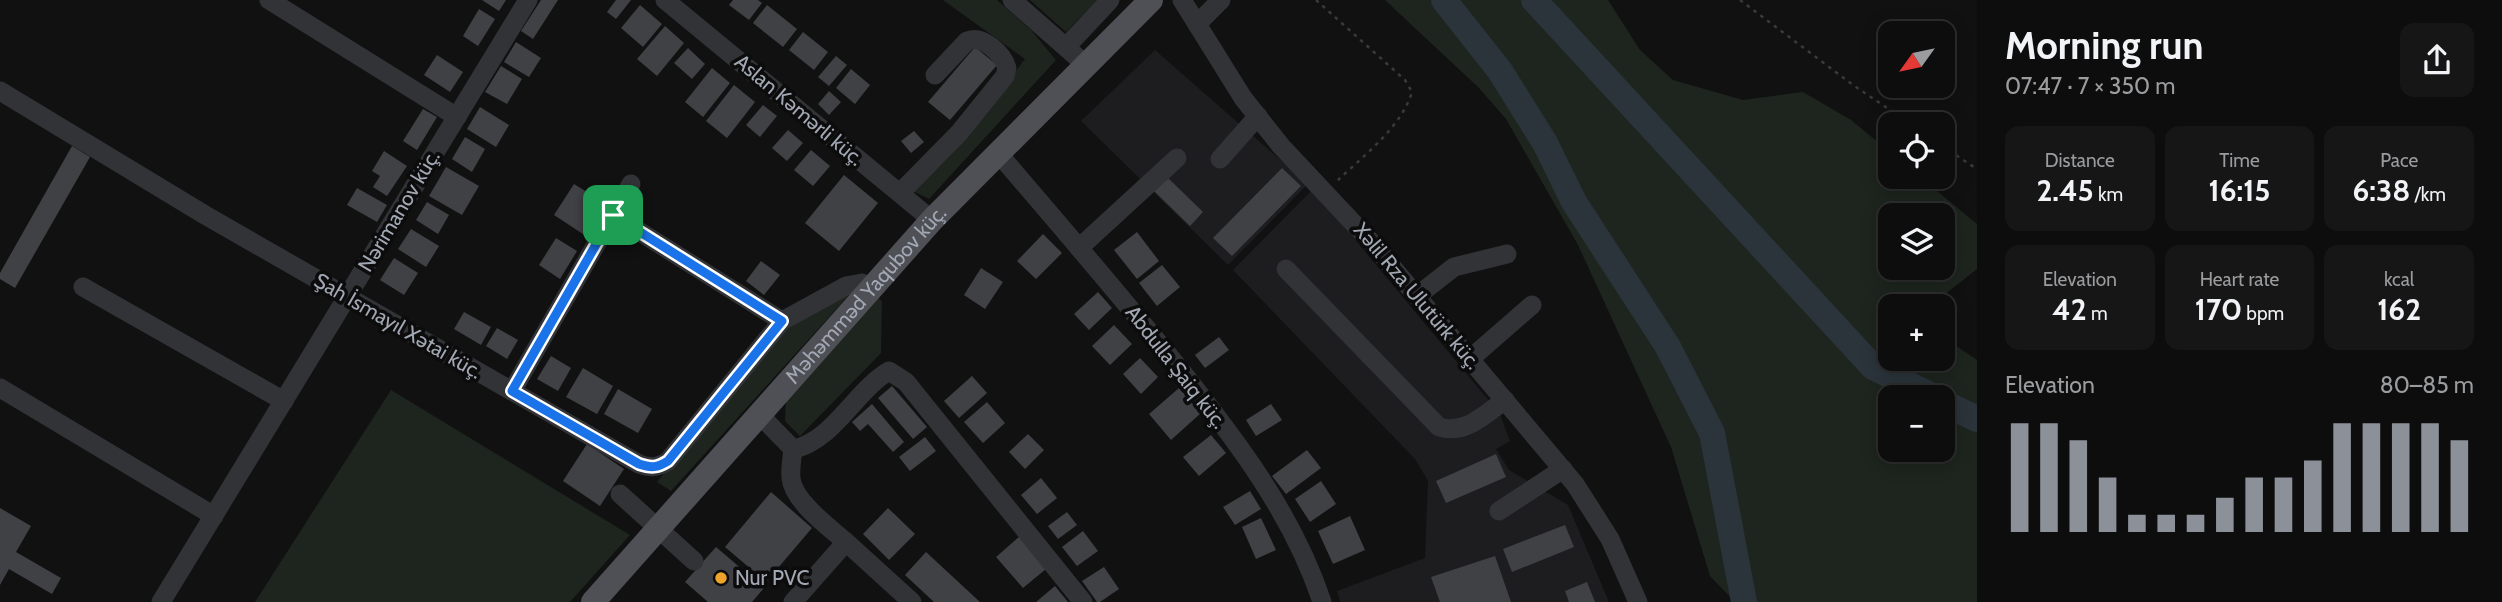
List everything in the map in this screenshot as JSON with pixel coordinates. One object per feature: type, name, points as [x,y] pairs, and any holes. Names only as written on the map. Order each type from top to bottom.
[{"type":"main road","name":"Məhəmməd Yaqubov küç.","points":[[593,602],[932,220],[1151,0]]},
{"type":"street","points":[[269,0],[457,117]]},
{"type":"street","name":"Nərimanov küç.","points":[[161,602],[528,0]]},
{"type":"street","name":"Aslan Kəmərli küç.","points":[[665,0],[932,220]]},
{"type":"street","points":[[1012,0],[1086,65]]},
{"type":"street","points":[[1066,47],[1110,0]]},
{"type":"street","name":"Xəlil Rza Ulutürk küç.","points":[[1182,0],[1243,98],[1281,146],[1326,192],[1417,296],[1575,484],[1610,539],[1638,602]]},
{"type":"street","points":[[1197,24],[1221,0]]},
{"type":"street","points":[[900,193],[959,133],[1004,76],[1007,68],[999,54],[980,39],[973,38],[935,75]]},
{"type":"street","name":"Şah İsmayıl Xətai küç.","points":[[0,91],[205,215],[639,464],[650,467],[668,461],[782,321],[846,286],[862,283],[869,289]]},
{"type":"street","points":[[1220,159],[1258,117]]},
{"type":"street","name":"Abdulla Şaiq küç.","points":[[998,153],[1203,399],[1275,500],[1296,538],[1322,602]]},
{"type":"street","points":[[1079,248],[1177,158]]},
{"type":"street","points":[[512,391],[631,184]]},
{"type":"street","points":[[613,215],[782,321]]},
{"type":"street","points":[[1417,296],[1454,267],[1507,254]]},
{"type":"street","points":[[1286,270],[1438,427],[1451,431],[1464,429],[1505,400]]},
{"type":"street","points":[[83,287],[284,401]]},
{"type":"street","points":[[1471,359],[1532,305]]},
{"type":"street","points":[[793,449],[801,448],[815,439],[879,377],[890,371],[896,374],[906,382],[1083,602]]},
{"type":"street","points":[[0,388],[214,516]]},
{"type":"street","points":[[759,414],[793,449]]},
{"type":"street","points":[[793,449],[790,476],[793,488],[801,500],[912,602]]},
{"type":"street","points":[[1499,511],[1563,469]]},
{"type":"street","points":[[620,494],[694,561]]},
{"type":"street","points":[[797,601],[846,542]]},
{"type":"path","points":[[1316,0],[1405,80],[1412,92],[1408,105],[1390,129],[1326,192]]},
{"type":"path","points":[[1740,0],[1893,112]]},
{"type":"path","points":[[1955,155],[1977,169]]},
{"type":"shaded area","points":[[943,0],[997,0],[1031,30],[1056,60],[929,199],[911,190],[967,135],[1025,59]]},
{"type":"shaded area","points":[[1030,0],[1097,0],[1066,32]]},
{"type":"shaded area","points":[[1385,0],[1608,0],[1640,50],[1673,80],[1743,100],[1803,92],[1851,120],[1878,142],[1878,189],[1935,189],[1952,203],[1878,203],[1878,280],[1955,280],[1955,206],[1977,224],[1977,269],[1945,294],[1878,294],[1878,371],[1955,371],[1955,345],[1977,360],[1977,602],[1735,602],[1710,576],[1671,447],[1578,245],[1506,119],[1479,88]]},
{"type":"shaded area","points":[[1155,50],[1308,184],[1228,265],[1081,121]]},
{"type":"shaded area","points":[[1313,189],[1500,414],[1510,441],[1496,449],[1509,470],[1568,505],[1609,602],[1340,602],[1337,591],[1425,558],[1428,481],[1415,459],[1233,270]]},
{"type":"shaded area","points":[[849,295],[671,491],[657,482],[783,326]]},
{"type":"shaded area","points":[[877,297],[882,301],[881,353],[800,436],[785,421],[786,401]]},
{"type":"shaded area","points":[[391,390],[630,535],[570,602],[255,602]]},
{"type":"building","points":[[482,0],[506,0],[499,11]]},
{"type":"building","points":[[541,0],[558,0],[533,39],[521,31]]},
{"type":"building","points":[[616,0],[631,0],[616,19],[607,12]]},
{"type":"building","points":[[733,0],[758,0],[762,3],[749,20],[729,5]]},
{"type":"building","points":[[640,5],[662,24],[643,47],[621,28]]},
{"type":"building","points":[[767,5],[797,29],[783,47],[753,23]]},
{"type":"building","points":[[479,9],[495,19],[478,46],[463,36]]},
{"type":"building","points":[[665,26],[684,43],[657,76],[637,59]]},
{"type":"building","points":[[803,32],[828,52],[814,70],[789,50]]},
{"type":"building","points":[[516,42],[541,58],[529,77],[504,62]]},
{"type":"building","points":[[975,47],[997,65],[950,120],[928,102]]},
{"type":"building","points":[[688,48],[705,64],[692,79],[674,63]]},
{"type":"building","points":[[437,55],[463,72],[450,92],[424,75]]},
{"type":"building","points":[[836,56],[847,65],[829,86],[818,77]]},
{"type":"building","points":[[501,66],[522,79],[507,104],[485,92]]},
{"type":"building","points":[[712,68],[730,83],[703,117],[685,102]]},
{"type":"building","points":[[851,69],[870,85],[855,104],[836,88]]},
{"type":"building","points":[[734,85],[755,102],[727,138],[706,121]]},
{"type":"building","points":[[829,91],[841,102],[829,115],[818,104]]},
{"type":"building","points":[[763,105],[777,116],[760,137],[746,125]]},
{"type":"building","points":[[480,107],[509,125],[496,147],[467,129]]},
{"type":"building","points":[[423,109],[437,117],[417,150],[403,141]]},
{"type":"building","points":[[788,130],[803,143],[787,161],[772,148]]},
{"type":"building","points":[[914,131],[924,142],[911,153],[901,141]]},
{"type":"building","points":[[465,137],[485,149],[472,172],[452,159]]},
{"type":"building","points":[[72,146],[90,157],[15,288],[0,279],[0,273]]},
{"type":"building","points":[[811,150],[830,166],[813,186],[794,170]]},
{"type":"building","points":[[384,151],[407,166],[387,196],[373,187],[380,176],[372,171]]},
{"type":"building","points":[[446,167],[479,186],[462,215],[429,196]]},
{"type":"building","points":[[1282,168],[1301,186],[1232,256],[1213,238]]},
{"type":"building","points":[[844,175],[878,203],[839,251],[805,223]]},
{"type":"building","points":[[1166,176],[1203,212],[1190,226],[1153,190]]},
{"type":"building","points":[[574,184],[606,204],[586,236],[554,215]]},
{"type":"building","points":[[357,188],[387,205],[377,222],[347,205]]},
{"type":"building","points":[[427,202],[449,215],[438,234],[416,220]]},
{"type":"building","points":[[411,229],[439,246],[426,267],[398,249]]},
{"type":"building","points":[[1137,232],[1159,261],[1137,279],[1114,250]]},
{"type":"building","points":[[1043,234],[1062,253],[1036,279],[1017,261]]},
{"type":"building","points":[[556,238],[577,251],[560,279],[539,265]]},
{"type":"building","points":[[394,258],[418,273],[404,295],[380,280]]},
{"type":"building","points":[[761,261],[780,275],[764,295],[746,281]]},
{"type":"building","points":[[1162,265],[1180,287],[1157,306],[1139,283]]},
{"type":"building","points":[[981,268],[1003,282],[985,309],[964,295]]},
{"type":"building","points":[[1098,292],[1112,308],[1089,330],[1074,314]]},
{"type":"building","points":[[464,312],[491,327],[481,345],[454,329]]},
{"type":"building","points":[[1114,325],[1132,344],[1110,365],[1092,346]]},
{"type":"building","points":[[497,328],[518,340],[507,359],[486,346]]},
{"type":"building","points":[[1219,337],[1229,350],[1205,368],[1195,355]]},
{"type":"building","points":[[551,356],[571,368],[558,391],[537,379]]},
{"type":"building","points":[[1140,358],[1158,377],[1141,394],[1123,374]]},
{"type":"building","points":[[583,368],[613,386],[597,414],[566,397]]},
{"type":"building","points":[[972,376],[987,393],[959,418],[944,401]]},
{"type":"building","points":[[892,386],[927,427],[913,439],[878,398]]},
{"type":"building","points":[[1179,388],[1201,413],[1171,440],[1149,414]]},
{"type":"building","points":[[618,389],[652,409],[638,433],[604,414]]},
{"type":"building","points":[[987,402],[1005,423],[983,443],[964,422]]},
{"type":"building","points":[[872,404],[904,442],[893,452],[868,424],[860,431],[852,422]]},
{"type":"building","points":[[1271,404],[1282,420],[1256,436],[1246,420]]},
{"type":"building","points":[[1028,434],[1044,450],[1025,469],[1009,452]]},
{"type":"building","points":[[1211,435],[1226,453],[1199,476],[1183,457]]},
{"type":"building","points":[[925,437],[936,451],[910,471],[899,457]]},
{"type":"building","points":[[587,444],[624,469],[600,506],[563,481]]},
{"type":"building","points":[[1307,450],[1321,468],[1286,494],[1272,476]]},
{"type":"building","points":[[1496,454],[1506,477],[1446,503],[1436,481]]},
{"type":"building","points":[[1041,478],[1057,498],[1037,514],[1021,495]]},
{"type":"building","points":[[1321,481],[1336,504],[1310,522],[1295,499]]},
{"type":"building","points":[[1250,491],[1261,509],[1235,525],[1223,507]]},
{"type":"building","points":[[771,492],[812,528],[766,582],[725,547]]},
{"type":"building","points":[[0,508],[31,526],[16,552],[61,578],[52,594],[9,569],[0,585]]},
{"type":"building","points":[[888,508],[915,534],[889,560],[863,534]]},
{"type":"building","points":[[1067,512],[1077,525],[1058,539],[1048,526]]},
{"type":"building","points":[[1350,516],[1365,550],[1333,564],[1318,531]]},
{"type":"building","points":[[1261,518],[1276,550],[1256,559],[1242,527]]},
{"type":"building","points":[[1565,525],[1574,547],[1512,572],[1503,549]]},
{"type":"building","points":[[1083,531],[1098,551],[1077,566],[1062,547]]},
{"type":"building","points":[[1019,537],[1046,569],[1023,588],[996,557]]},
{"type":"building","points":[[716,547],[764,588],[752,602],[708,602],[685,582]]},
{"type":"building","points":[[926,552],[980,602],[934,602],[905,575]]},
{"type":"building","points":[[1495,556],[1511,602],[1440,602],[1431,577]]},
{"type":"building","points":[[1104,567],[1119,589],[1097,602],[1082,581]]},
{"type":"building","points":[[1587,582],[1595,602],[1569,602],[1565,591]]},
{"type":"building","points":[[1055,586],[1068,602],[1036,602]]},
{"type":"waterway","points":[[1444,0],[1500,71],[1545,143],[1574,202],[1668,347],[1712,433],[1744,602]]},
{"type":"waterway","points":[[1534,0],[1873,367],[1910,385]]},
{"type":"waterway","points":[[1955,408],[1977,419]]},
{"type":"place","name":"Nur PVC","points":[[721,578]]},
{"type":"route","points":[[613,215],[782,321],[668,461],[659,466],[639,464],[512,391],[613,215]]}]
